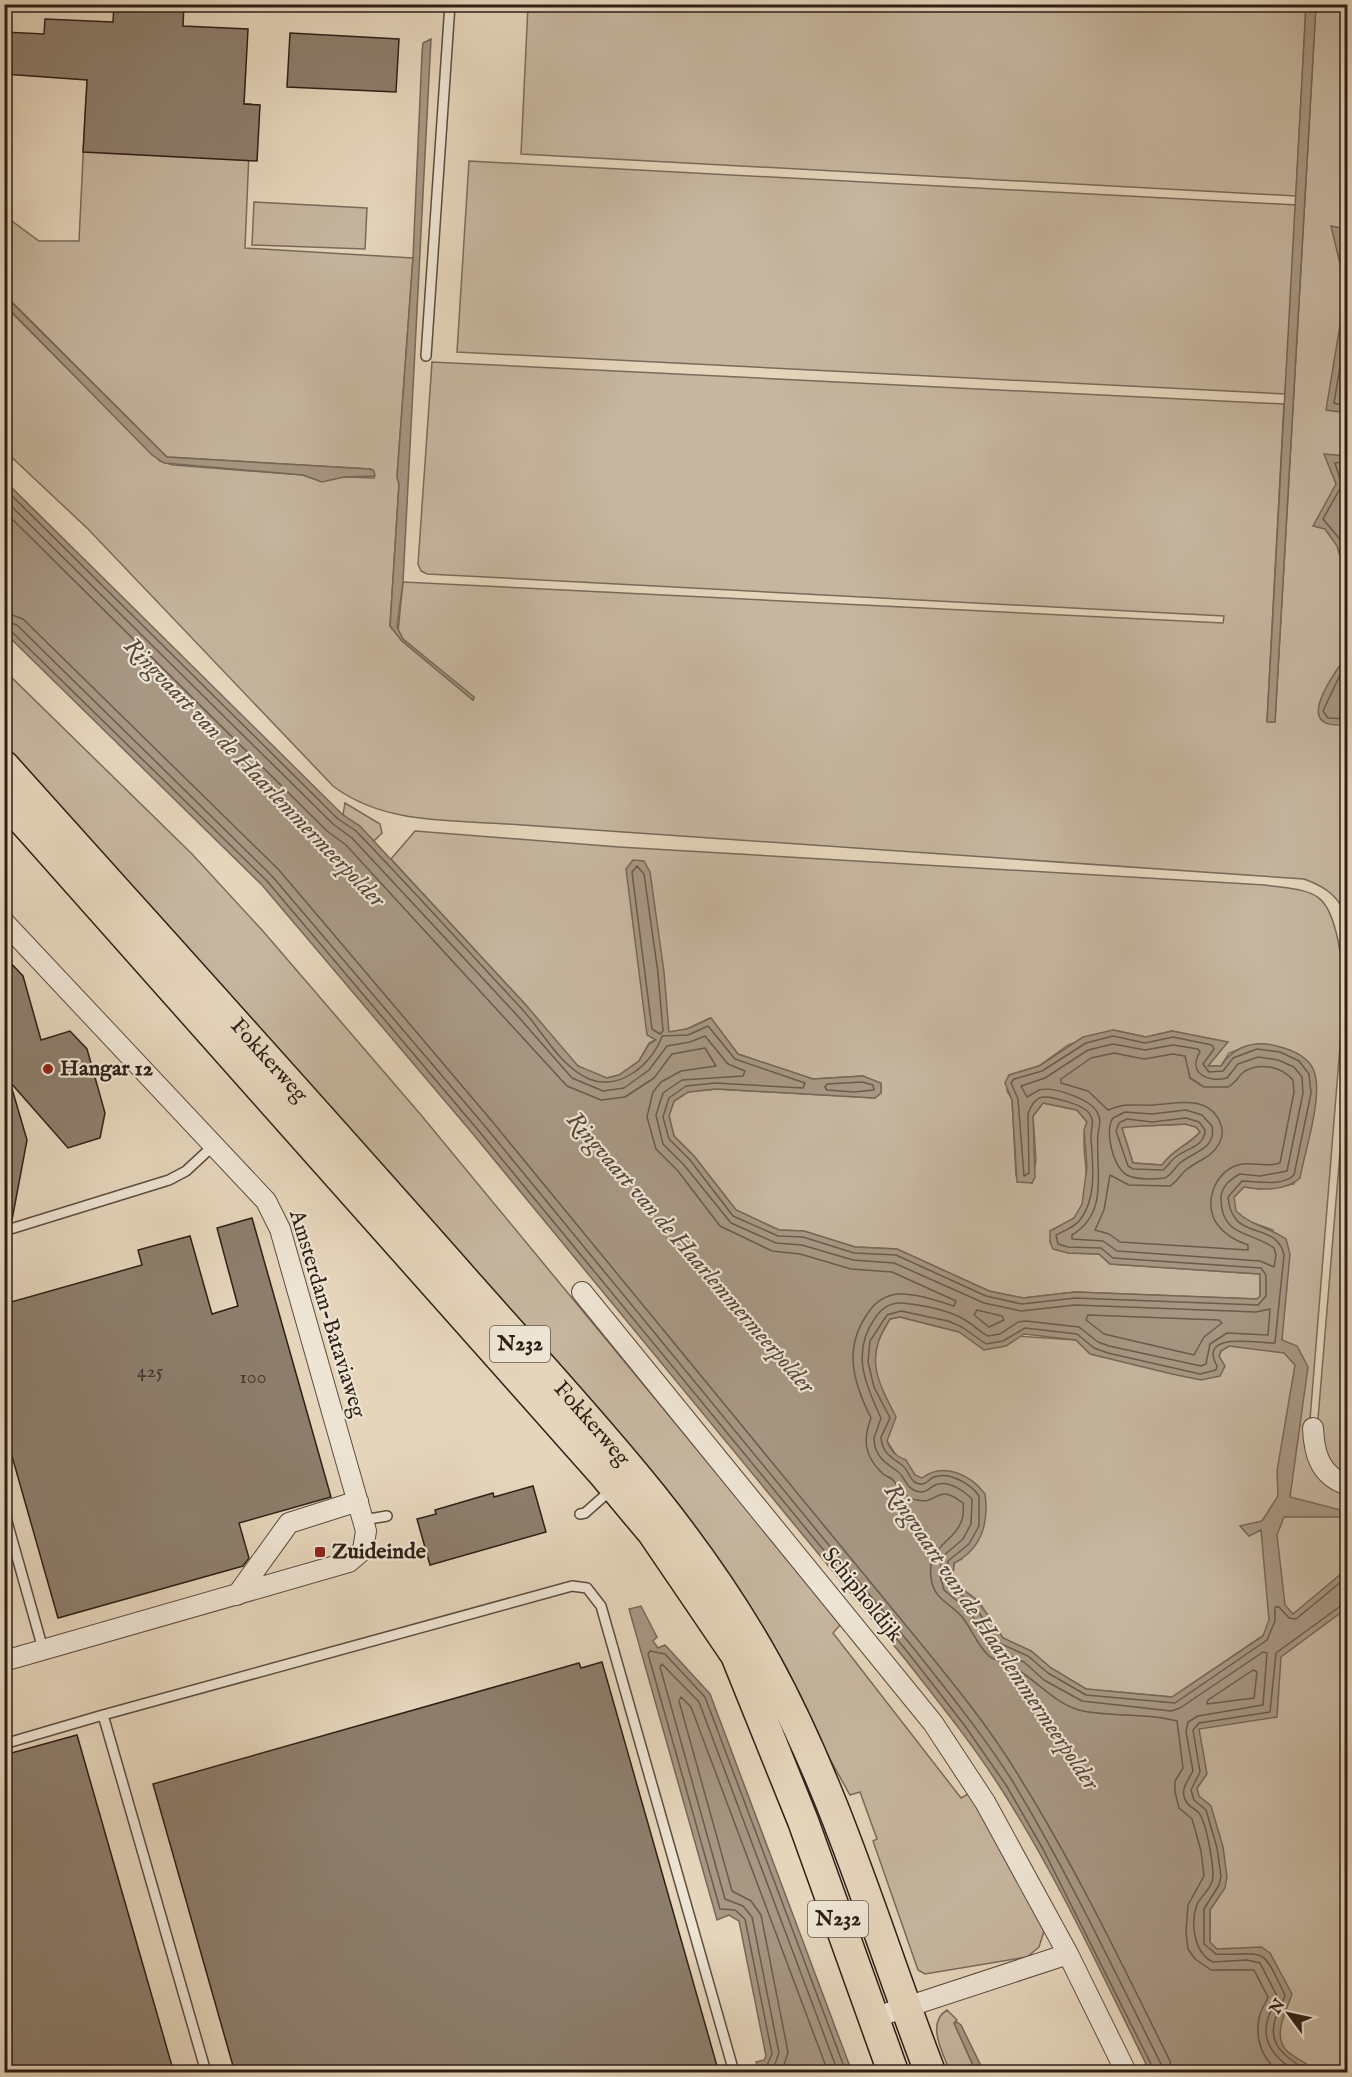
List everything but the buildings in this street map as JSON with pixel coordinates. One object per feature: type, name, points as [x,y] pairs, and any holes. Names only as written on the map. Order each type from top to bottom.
[{"type":"main road","name":"Fokkerweg","points":[[4,766],[449,1262],[648,1488],[691,1543],[767,1665],[814,1765],[930,2073]]},
{"type":"main road","name":"Fokkerweg","points":[[4,799],[614,1486],[653,1533],[736,1655],[799,1809],[893,2073]]},
{"type":"street","name":"Amsterdam-Bataviaweg","points":[[4,922],[266,1201],[280,1229],[366,1531],[363,1550],[350,1562],[237,1596]]},
{"type":"street","name":"Schipholdijk","points":[[582,1292],[933,1723],[985,1802],[1068,1954],[1126,2073]]},
{"type":"street","points":[[1313,1428],[1317,1457],[1326,1474],[1347,1485]]},
{"type":"street","points":[[4,1661],[237,1596],[289,1523],[361,1511]]},
{"type":"street","points":[[873,2018],[905,2006],[1019,1972],[1068,1954]]},
{"type":"lane","points":[[426,356],[450,4]]},
{"type":"lane","points":[[4,1230],[168,1180],[186,1172],[214,1145]]},
{"type":"lane","points":[[580,1514],[585,1513],[614,1486]]},
{"type":"lane","points":[[4,1511],[43,1649]]},
{"type":"lane","points":[[361,1511],[387,1516]]},
{"type":"lane","points":[[4,1744],[572,1586],[587,1588],[601,1606],[734,2073]]},
{"type":"lane","points":[[103,1715],[206,2073]]},
{"type":"shaded area","points":[[528,5],[1306,5],[1296,196],[521,154]]},
{"type":"shaded area","points":[[1316,5],[1347,5],[1347,921],[1341,905],[1332,894],[1304,879],[439,820],[394,814],[373,807],[333,786],[88,529],[5,451],[4,305],[160,461],[173,465],[303,475],[320,481],[344,477],[374,478],[373,470],[370,469],[167,457],[5,295],[5,216],[39,241],[79,241],[86,96],[251,104],[245,248],[413,258],[397,477],[399,484],[390,626],[402,641],[473,700],[474,698],[403,639],[398,632],[403,582],[1223,623],[1224,616],[427,574],[421,571],[418,564],[432,362],[1284,404],[1267,721],[1275,722]]},
{"type":"shaded area","points":[[469,161],[1297,205],[1285,394],[457,352]]},
{"type":"shaded area","points":[[254,202],[367,208],[365,249],[252,245]]},
{"type":"shaded area","points":[[4,670],[192,854],[262,930],[421,1115],[841,1624],[833,1633],[961,1798],[970,1793],[1044,1931],[1039,1947],[1027,1957],[925,1974],[918,1970],[873,1841],[877,1839],[860,1792],[850,1795],[789,1686],[48,795],[5,748]]},
{"type":"shaded area","points":[[345,803],[380,824],[382,833],[374,841],[343,815]]},
{"type":"shaded area","points":[[415,831],[619,847],[1265,885],[1306,892],[1323,902],[1333,923],[1346,972],[1309,1432],[1347,1492],[1347,1569],[1286,1620],[1172,1697],[1086,1689],[1051,1668],[1031,1651],[1003,1638],[978,1601],[956,1584],[953,1575],[954,1563],[962,1559],[887,1441],[874,1362],[876,1344],[890,1319],[900,1317],[959,1332],[1076,1340],[1088,1351],[1219,1357],[1221,1351],[1229,1346],[1283,1350],[1273,1230],[1245,1220],[1235,1211],[1234,1197],[1244,1187],[1260,1189],[1294,1184],[1240,1049],[1229,1053],[1221,1066],[1207,1066],[1227,1042],[1172,1031],[1146,1037],[1113,1030],[1068,1045],[1039,1066],[1009,1075],[1007,1091],[1012,1099],[1016,1176],[1032,1183],[1036,1160],[1033,1116],[1043,1103],[1077,1110],[1087,1122],[1084,1145],[1087,1184],[1082,1208],[1072,1220],[1050,1231],[1068,1253],[1099,1254],[1110,1264],[1260,1274],[1260,1297],[1257,1299],[1075,1292],[1023,1298],[989,1291],[897,1249],[855,1247],[804,1231],[779,1230],[736,1210],[694,1156],[674,1136],[669,1116],[674,1101],[688,1092],[716,1089],[875,1098],[881,1093],[881,1084],[863,1076],[813,1079],[738,1054],[710,1018],[687,1029],[669,1032],[649,1043],[639,1061],[619,1075],[607,1078],[578,1066],[525,1004],[391,859]]},
{"type":"shaded area","points":[[1347,1068],[1347,1480],[1328,1467],[1317,1431]]},
{"type":"shaded area","points":[[1185,1124],[1196,1127],[1200,1132],[1162,1165],[1133,1163],[1122,1128]]},
{"type":"shaded area","points":[[1347,1598],[1347,2072],[1278,2072],[1210,1942],[1210,1910],[1197,1788],[1202,1781],[1199,1729]]},
{"type":"shaded area","points":[[947,2010],[957,2020],[954,2023],[976,2072],[950,2072],[937,2031],[937,2023]]},
{"type":"water","points":[[1306,5],[1316,5],[1275,722],[1267,722]]},
{"type":"water","points":[[431,39],[403,582],[397,627],[403,639],[474,697],[473,700],[402,641],[390,626],[399,484],[397,477],[413,258],[422,53],[423,43]]},
{"type":"water","points":[[1331,226],[1347,229],[1347,413],[1326,410],[1346,289]]},
{"type":"water","points":[[4,295],[167,457],[370,469],[374,471],[375,476],[344,477],[322,482],[303,475],[164,463],[152,455],[5,305]]},
{"type":"water","points":[[1324,454],[1347,456],[1347,580],[1337,546],[1325,529],[1313,526],[1336,484]]},
{"type":"water","name":"Ringvaart van de Haarlemmermeerpolder","points":[[4,480],[343,815],[360,826],[525,1004],[578,1066],[607,1078],[619,1075],[639,1061],[649,1044],[656,1040],[647,1035],[626,869],[633,860],[644,861],[650,872],[664,972],[669,1032],[687,1029],[711,1018],[738,1054],[813,1079],[863,1076],[881,1083],[881,1093],[875,1098],[716,1089],[688,1092],[674,1101],[669,1116],[674,1136],[694,1156],[736,1210],[779,1230],[804,1231],[855,1247],[897,1249],[989,1291],[1023,1298],[1075,1292],[1257,1299],[1260,1296],[1260,1274],[1110,1264],[1099,1254],[1068,1253],[1053,1249],[1050,1242],[1050,1231],[1074,1218],[1082,1204],[1087,1167],[1084,1130],[1087,1122],[1077,1110],[1043,1103],[1033,1116],[1035,1177],[1032,1183],[1017,1182],[1012,1100],[1005,1083],[1009,1075],[1039,1066],[1083,1037],[1113,1030],[1146,1037],[1172,1031],[1228,1042],[1208,1066],[1221,1066],[1235,1051],[1253,1044],[1274,1045],[1296,1053],[1308,1061],[1315,1074],[1317,1085],[1312,1125],[1300,1178],[1281,1187],[1258,1189],[1244,1187],[1234,1197],[1236,1211],[1247,1220],[1286,1239],[1290,1254],[1282,1340],[1297,1346],[1308,1367],[1290,1497],[1341,1510],[1343,1517],[1284,1517],[1277,1535],[1285,1605],[1293,1614],[1347,1569],[1347,1608],[1281,1657],[1277,1717],[1199,1729],[1207,1774],[1197,1788],[1199,1796],[1211,1806],[1223,1847],[1227,1877],[1225,1888],[1210,1910],[1210,1942],[1217,1949],[1261,1947],[1270,1953],[1292,1994],[1280,2029],[1282,2044],[1286,2050],[1318,2072],[1150,2072],[1079,1928],[1021,1821],[978,1754],[905,1659],[473,1134],[262,885],[5,633]],"holes":[[[1185,1124],[1196,1127],[1200,1132],[1162,1165],[1133,1163],[1122,1128]],[[900,1317],[959,1332],[984,1350],[1006,1346],[1024,1334],[1076,1340],[1090,1354],[1201,1380],[1220,1376],[1225,1366],[1219,1356],[1221,1351],[1229,1346],[1284,1353],[1295,1365],[1277,1471],[1278,1496],[1262,1521],[1240,1526],[1249,1536],[1261,1530],[1269,1620],[1263,1636],[1172,1697],[1086,1689],[1051,1668],[1031,1651],[1003,1638],[978,1601],[956,1584],[953,1575],[954,1563],[971,1550],[982,1534],[986,1515],[985,1494],[972,1481],[956,1472],[939,1471],[922,1478],[915,1475],[906,1460],[894,1453],[887,1441],[896,1417],[879,1380],[875,1357],[877,1345],[890,1319]]]},
{"type":"water","points":[[1347,655],[1347,725],[1329,724],[1319,716],[1318,709],[1325,689]]},
{"type":"water","points":[[641,1606],[657,1637],[653,1641],[658,1648],[665,1645],[710,1694],[852,2072],[759,2072],[756,2062],[764,2060],[766,2056],[739,1921],[729,1915],[717,1920],[629,1609]]},
{"type":"water","points":[[954,2023],[961,2025],[984,2072],[976,2072]]},
{"type":"place","name":"Hangar 12","points":[[48,1069]]},
{"type":"place","name":"Zuideinde","points":[[320,1552]]}]
